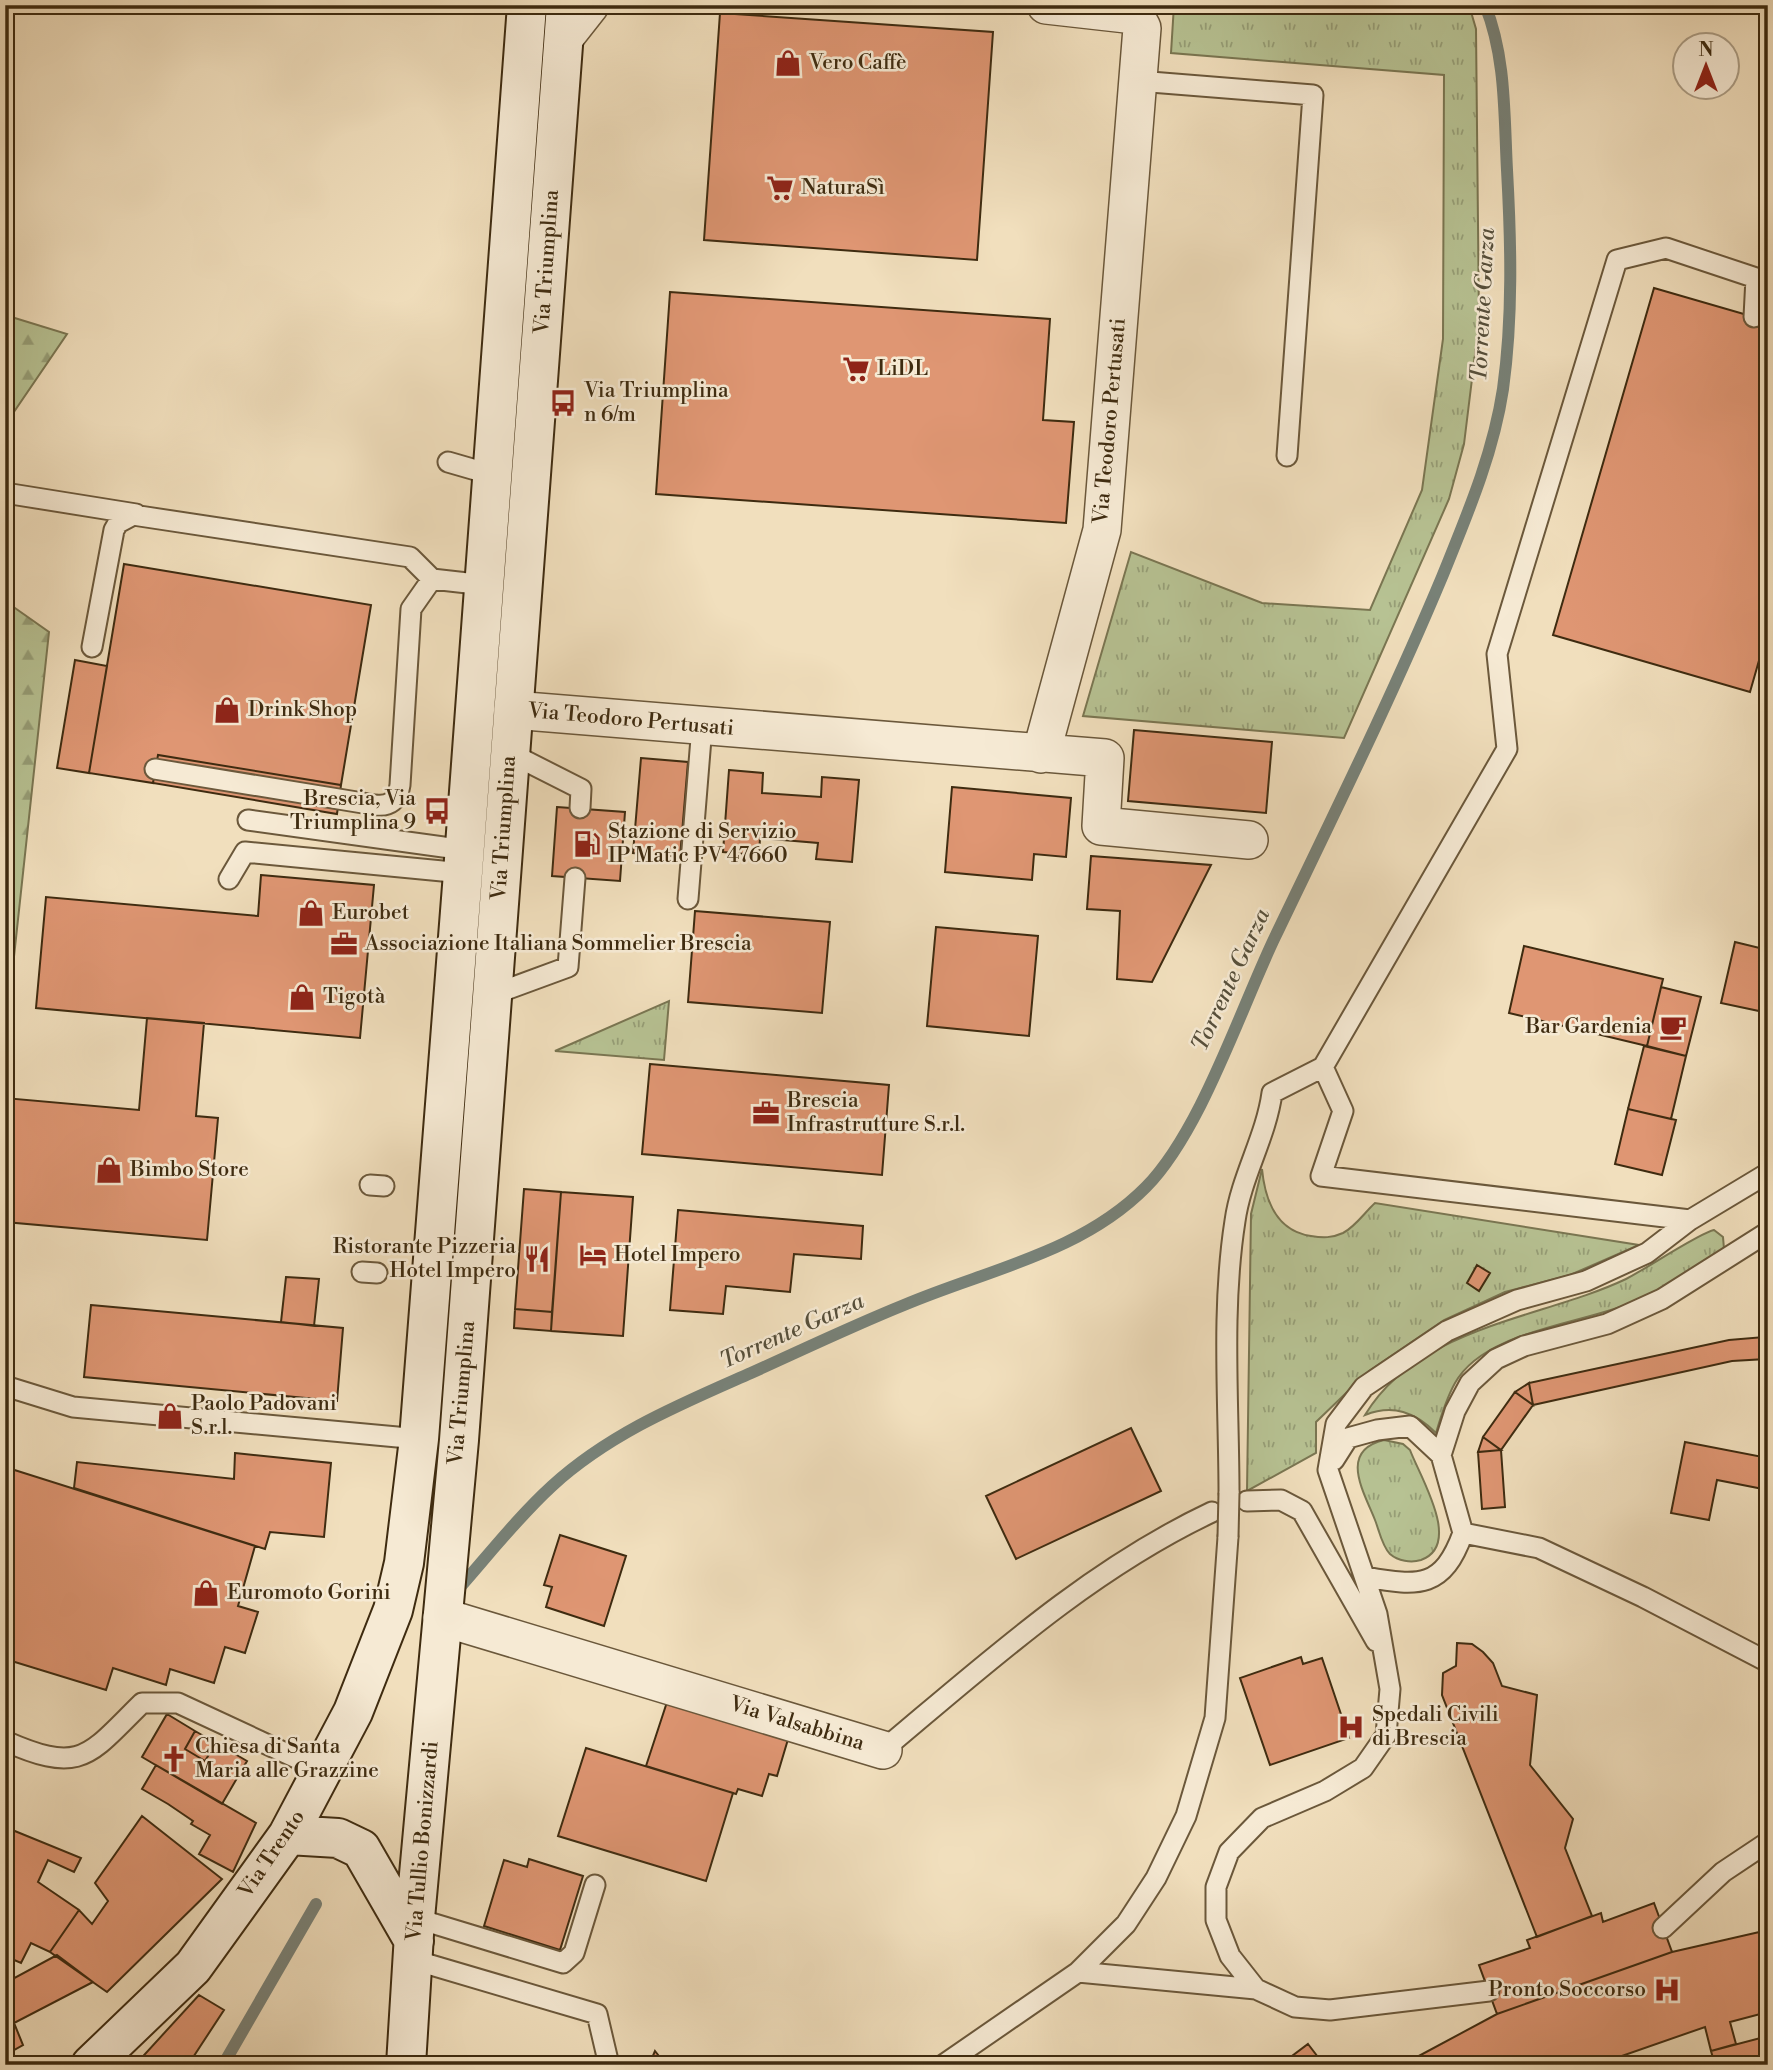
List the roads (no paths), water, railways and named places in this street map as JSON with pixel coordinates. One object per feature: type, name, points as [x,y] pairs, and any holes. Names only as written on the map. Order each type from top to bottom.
[{"type":"main road","name":"Via Triumplina","points":[[404,1563],[419,1439],[527,5]]},
{"type":"main road","name":"Via Triumplina","points":[[442,1617],[459,1440],[565,22]]},
{"type":"main road","name":"Via Trento","points":[[90,2065],[193,1967],[288,1835],[365,1684],[393,1611],[404,1563]]},
{"type":"main road","name":"Via Tullio Bonizzardi","points":[[406,2065],[442,1617]]},
{"type":"main road","points":[[288,1835],[338,1838],[361,1849],[415,1940]]},
{"type":"street","name":"Via Triumplina","points":[[565,22],[590,5]]},
{"type":"street","points":[[1046,5],[1135,15],[1142,28],[1138,81]]},
{"type":"street","name":"Via Teodoro Pertusati","points":[[1041,754],[1102,530],[1138,81]]},
{"type":"street","name":"Via Teodoro Pertusati","points":[[513,710],[1105,758],[1101,826],[1250,840]]},
{"type":"street","name":"Via Valsabbina","points":[[442,1617],[883,1750]]},
{"type":"lane","points":[[1138,81],[1313,95],[1287,456]]},
{"type":"lane","points":[[943,2065],[1078,1972],[1126,1924],[1156,1878],[1186,1816],[1215,1718],[1228,1537],[1230,1277],[1235,1219],[1269,1112],[1272,1093],[1324,1067],[1507,749],[1497,654],[1617,260],[1666,248],[1756,278],[1754,317]]},
{"type":"lane","points":[[448,462],[493,475]]},
{"type":"lane","points":[[5,493],[410,557],[432,579],[485,585]]},
{"type":"lane","points":[[92,647],[114,530],[125,518],[141,515]]},
{"type":"lane","points":[[155,769],[375,805],[389,804],[396,799],[400,785],[411,609],[432,579]]},
{"type":"lane","points":[[688,899],[702,726]]},
{"type":"lane","points":[[510,753],[581,789],[580,808]]},
{"type":"lane","points":[[248,820],[464,862]]},
{"type":"lane","points":[[229,879],[245,852],[464,862]]},
{"type":"lane","points":[[492,995],[568,967],[575,878]]},
{"type":"lane","points":[[1324,1067],[1343,1111],[1321,1176],[1690,1220]]},
{"type":"lane","points":[[1256,1989],[1230,1956],[1216,1920],[1216,1887],[1229,1852],[1262,1818],[1325,1791],[1363,1768],[1386,1735],[1390,1689],[1377,1614],[1328,1470],[1336,1424],[1364,1387],[1447,1331],[1517,1300],[1586,1281],[1647,1253],[1690,1220],[1768,1173]]},
{"type":"lane","points":[[1441,1455],[1455,1411],[1469,1383],[1496,1360],[1524,1346],[1607,1324],[1651,1304],[1768,1232]]},
{"type":"lane","points":[[5,1386],[73,1406],[419,1439]]},
{"type":"lane","points":[[1328,1470],[1348,1438],[1377,1430],[1410,1426],[1441,1455],[1464,1533],[1453,1562],[1428,1581],[1392,1582],[1366,1577]]},
{"type":"lane","points":[[1253,1499],[1281,1500],[1302,1511],[1382,1651]]},
{"type":"lane","name":"Via Valsabbina","points":[[883,1750],[1028,1628],[1138,1552],[1212,1512]]},
{"type":"lane","points":[[1464,1533],[1539,1548],[1643,1597],[1768,1662]]},
{"type":"lane","points":[[5,1741],[34,1754],[56,1759],[77,1759],[96,1749],[142,1703],[178,1703],[322,1770]]},
{"type":"lane","points":[[1663,1928],[1723,1872],[1768,1842]]},
{"type":"lane","points":[[415,1940],[563,1964],[574,1954],[595,1885]]},
{"type":"lane","points":[[415,1940],[597,2014],[609,2065]]},
{"type":"lane","points":[[1078,1972],[1256,1989],[1295,2007],[1330,2010],[1489,1991]]},
{"type":"waterway","name":"Torrente Garza","points":[[454,1594],[539,1498],[574,1467],[622,1435],[673,1408],[865,1321],[1062,1244],[1120,1210],[1146,1187],[1166,1163],[1202,1103],[1275,937],[1402,668],[1461,531],[1493,438],[1506,362],[1510,252],[1503,86],[1497,45],[1485,5]]},
{"type":"waterway","name":"Torrente Garza","points":[[223,2065],[316,1904]]},
{"type":"place","name":"Vero Caffè","points":[[788,63]]},
{"type":"place","name":"NaturaSì","points":[[780,188]]},
{"type":"place","name":"LiDL","points":[[856,369]]},
{"type":"place","name":"Via Triumplina n 6/m","points":[[563,403]]},
{"type":"place","name":"Drink Shop","points":[[227,710]]},
{"type":"place","name":"Brescia, Via Triumplina 9","points":[[437,811]]},
{"type":"place","name":"Stazione di Servizio IP Matic PV 47660","points":[[587,844]]},
{"type":"place","name":"Eurobet","points":[[311,913]]},
{"type":"place","name":"Associazione Italiana Sommelier Brescia","points":[[344,944]]},
{"type":"place","name":"Tigotà","points":[[302,997]]},
{"type":"place","name":"Bar Gardenia","points":[[1673,1027]]},
{"type":"place","name":"Brescia Infrastrutture S.r.l.","points":[[766,1113]]},
{"type":"place","name":"Bimbo Store","points":[[109,1170]]},
{"type":"place","name":"Hotel Impero","points":[[593,1255]]},
{"type":"place","name":"Ristorante Pizzeria Hotel Impero","points":[[537,1259]]},
{"type":"place","name":"Paolo Padovani S.r.l.","points":[[170,1416]]},
{"type":"place","name":"Euromoto Gorini","points":[[206,1593]]},
{"type":"place","name":"Spedali Civili di Brescia","points":[[1351,1727]]},
{"type":"place","name":"Chiesa di Santa Maria alle Grazzine","points":[[174,1759]]},
{"type":"place","name":"Pronto Soccorso","points":[[1667,1990]]}]
